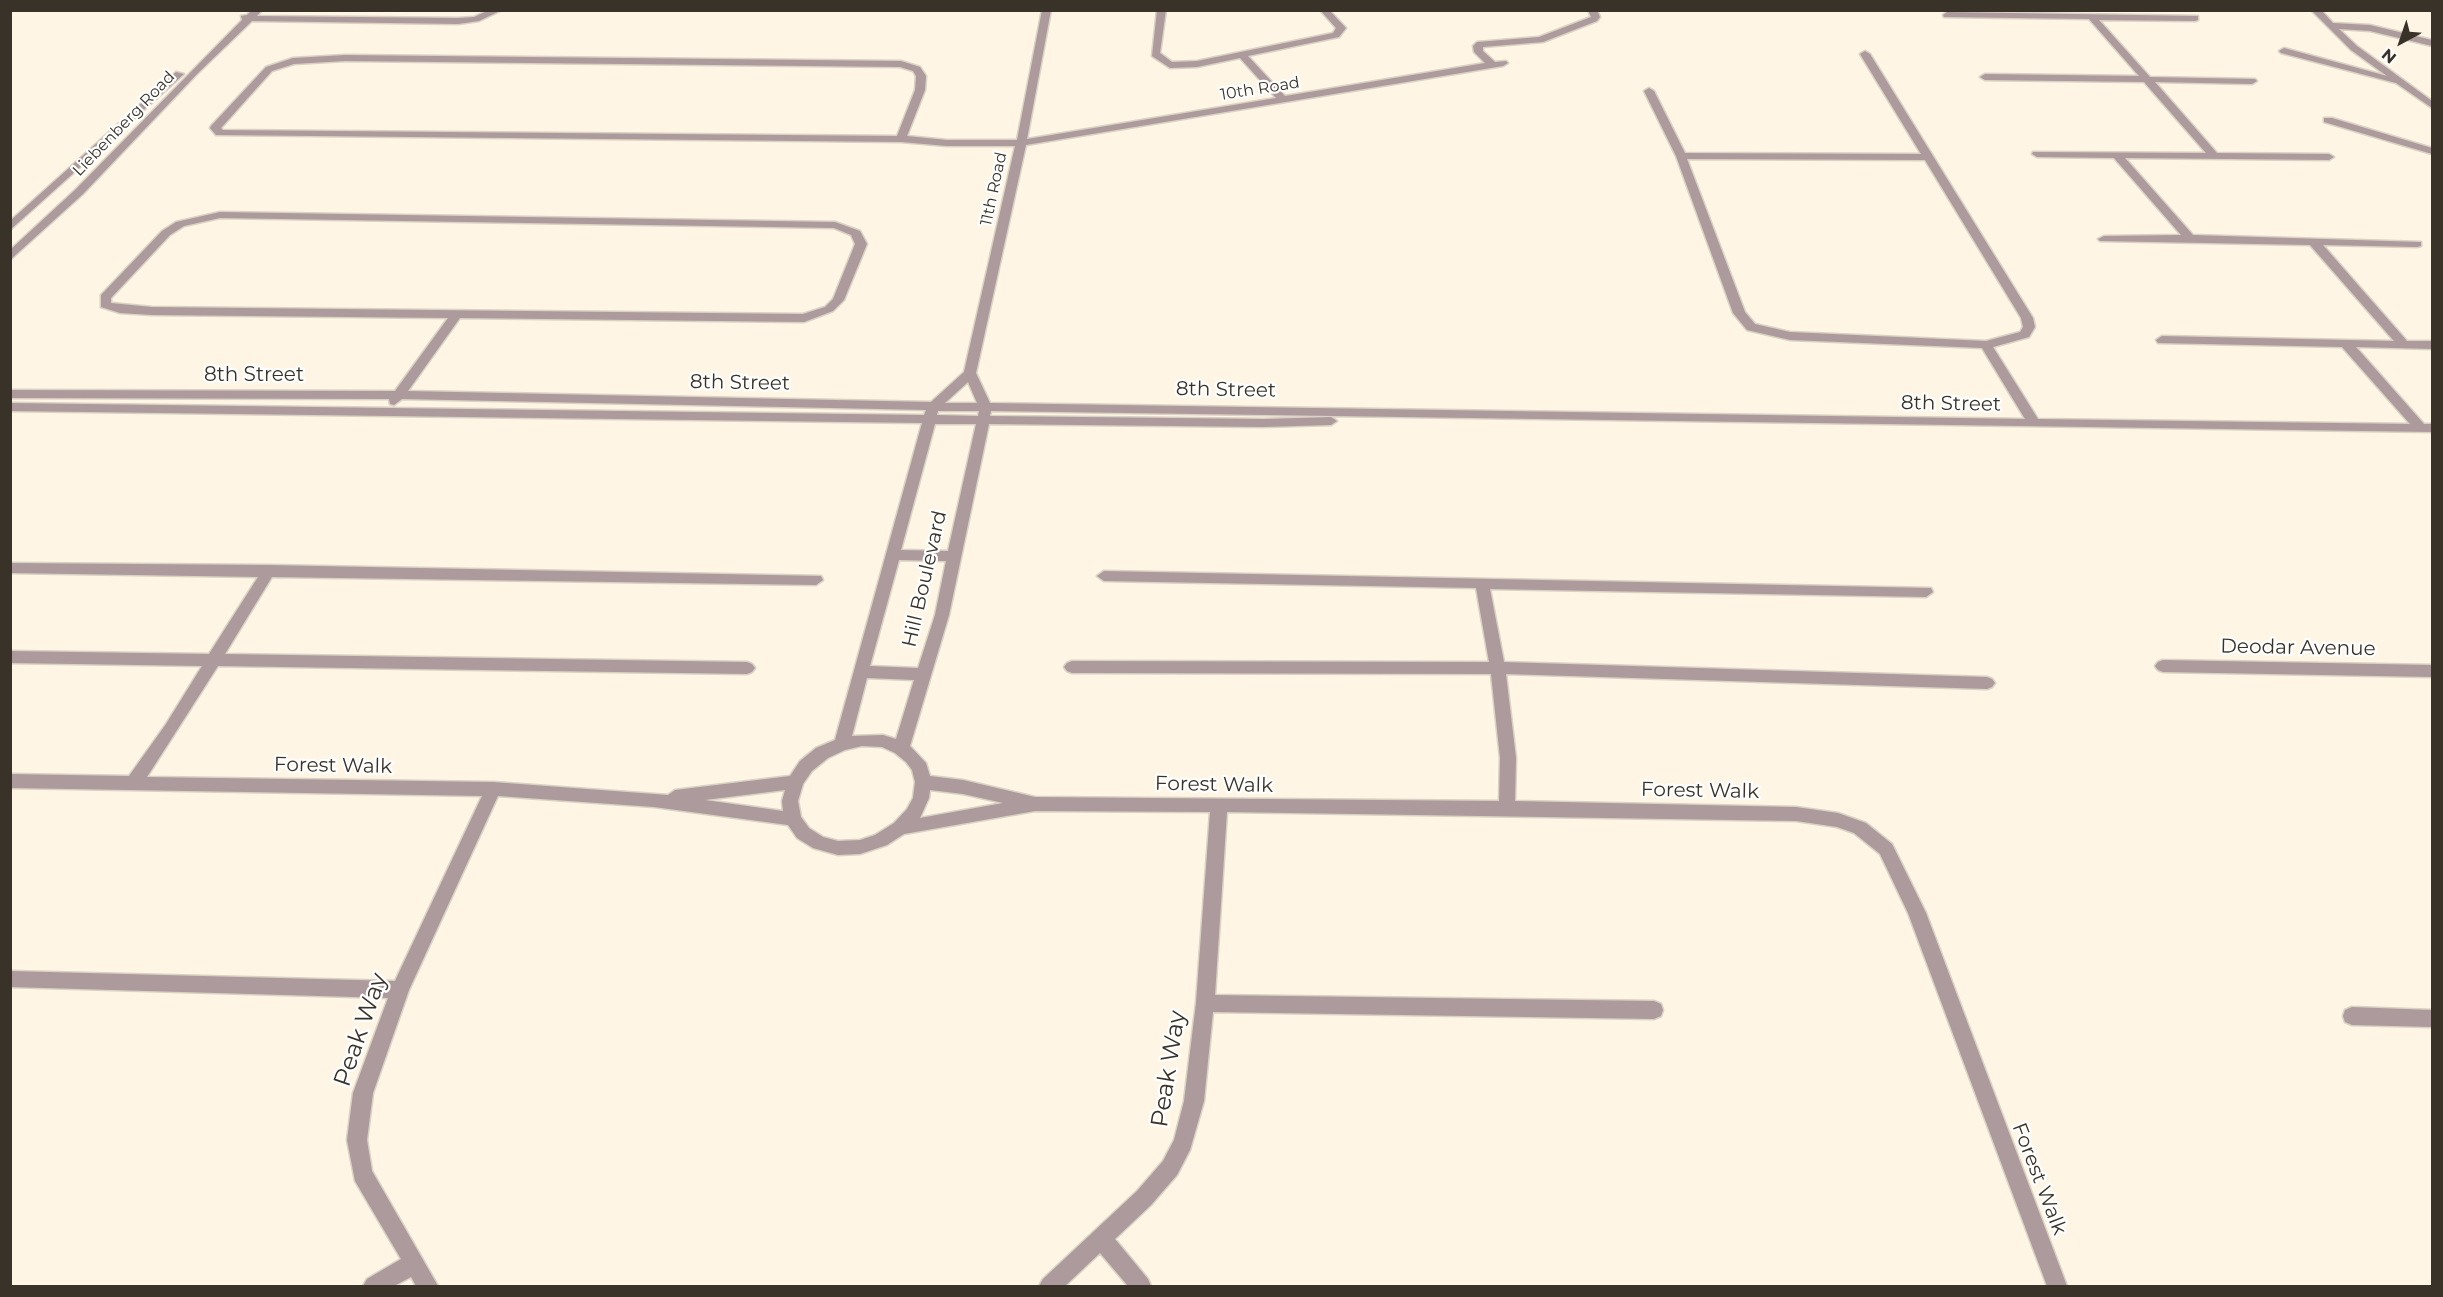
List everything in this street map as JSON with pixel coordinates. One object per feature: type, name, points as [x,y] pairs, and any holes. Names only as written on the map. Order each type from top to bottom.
[{"type":"street","name":"Liebenberg Road","points":[[10,227],[247,16],[258,10]]},
{"type":"street","points":[[247,16],[458,21],[498,10]]},
{"type":"street","name":"11th Road","points":[[970,373],[1021,143],[1047,10]]},
{"type":"street","points":[[1162,10],[1155,54],[1162,62],[1170,65],[1197,64],[1336,35],[1341,28],[1324,10]]},
{"type":"street","name":"10th Road","points":[[901,139],[920,90],[921,76],[917,69],[901,64],[570,59],[345,58],[293,61],[269,69],[214,128],[220,132],[232,133],[901,139],[947,143],[1021,143],[1498,64],[1479,52],[1478,46],[1540,40],[1594,19],[1596,17],[1592,10]]},
{"type":"street","points":[[2312,11],[2402,84],[2433,105]]},
{"type":"street","points":[[1947,15],[2195,18]]},
{"type":"street","name":"Liebenberg Road","points":[[10,257],[79,192],[247,16]]},
{"type":"street","points":[[2091,16],[2213,154]]},
{"type":"street","points":[[2328,26],[2370,28],[2433,43]]},
{"type":"street","points":[[2284,51],[2402,84]]},
{"type":"street","points":[[1649,91],[1681,156],[1739,313],[1751,327],[1790,336],[1986,345],[2025,334],[2029,327],[2027,318],[1865,54]]},
{"type":"street","points":[[1242,55],[1283,100]]},
{"type":"street","points":[[1985,77],[2252,81]]},
{"type":"street","points":[[2328,120],[2433,151]]},
{"type":"street","points":[[2037,154],[2213,154],[2329,157]]},
{"type":"street","points":[[2116,154],[2190,238]]},
{"type":"street","points":[[1681,156],[1927,157]]},
{"type":"street","points":[[220,215],[835,225],[848,229],[860,238],[861,244],[838,300],[829,309],[804,318],[457,314],[152,311],[120,309],[105,305],[105,297],[166,233],[180,224],[220,215]]},
{"type":"street","points":[[2104,239],[2190,238],[2417,244]]},
{"type":"street","points":[[2315,243],[2403,344]]},
{"type":"street","points":[[384,413],[457,314]]},
{"type":"street","points":[[2162,340],[2433,345]]},
{"type":"street","points":[[2346,344],[2426,428]]},
{"type":"street","points":[[1986,345],[2034,424]]},
{"type":"street","points":[[931,412],[970,373],[985,413]]},
{"type":"street","name":"8th Street","points":[[10,394],[398,395],[1264,423],[1469,416],[2426,428]]},
{"type":"street","name":"8th Street","points":[[10,407],[384,413],[931,412]]},
{"type":"street","name":"Hill Boulevard","points":[[842,744],[931,412]]},
{"type":"street","name":"Hill Boulevard","points":[[901,748],[944,605],[985,413]]},
{"type":"street","points":[[893,555],[954,556]]},
{"type":"street","points":[[10,568],[269,570],[816,580]]},
{"type":"street","points":[[133,784],[172,728],[269,570]]},
{"type":"street","points":[[1104,576],[1926,592]]},
{"type":"street","points":[[1482,584],[1498,668],[1508,758],[1507,808]]},
{"type":"street","points":[[10,657],[747,668]]},
{"type":"street","name":"Deodar Avenue","points":[[2163,666],[2433,671]]},
{"type":"street","points":[[1072,668],[1498,668],[1987,683]]},
{"type":"street","points":[[861,672],[924,674]]},
{"type":"street","points":[[873,740],[901,748],[920,768],[923,782],[921,798],[913,814],[900,828],[881,840],[860,847],[838,848],[819,843],[803,833],[793,819],[790,801],[795,782],[814,759],[842,744],[873,740]]},
{"type":"street","name":"Forest Walk","points":[[10,781],[493,789],[654,800],[793,819]]},
{"type":"street","name":"Forest Walk","points":[[654,800],[795,782]]},
{"type":"street","name":"Forest Walk","points":[[923,782],[963,787],[1035,804]]},
{"type":"street","name":"Peak Way","points":[[428,1287],[362,1174],[357,1140],[363,1093],[400,990],[493,789]]},
{"type":"street","name":"Forest Walk","points":[[900,828],[1035,804],[1507,808],[1796,814],[1838,820],[1860,828],[1886,849],[1917,913],[2057,1287]]},
{"type":"street","name":"Peak Way","points":[[1050,1287],[1144,1198],[1170,1167],[1183,1143],[1194,1101],[1205,1003],[1219,806]]},
{"type":"street","points":[[10,979],[400,990]]},
{"type":"street","points":[[1205,1003],[1654,1010]]},
{"type":"street","points":[[2352,1016],[2433,1019]]},
{"type":"street","points":[[1102,1239],[1141,1287]]},
{"type":"street","points":[[374,1287],[414,1263]]}]
